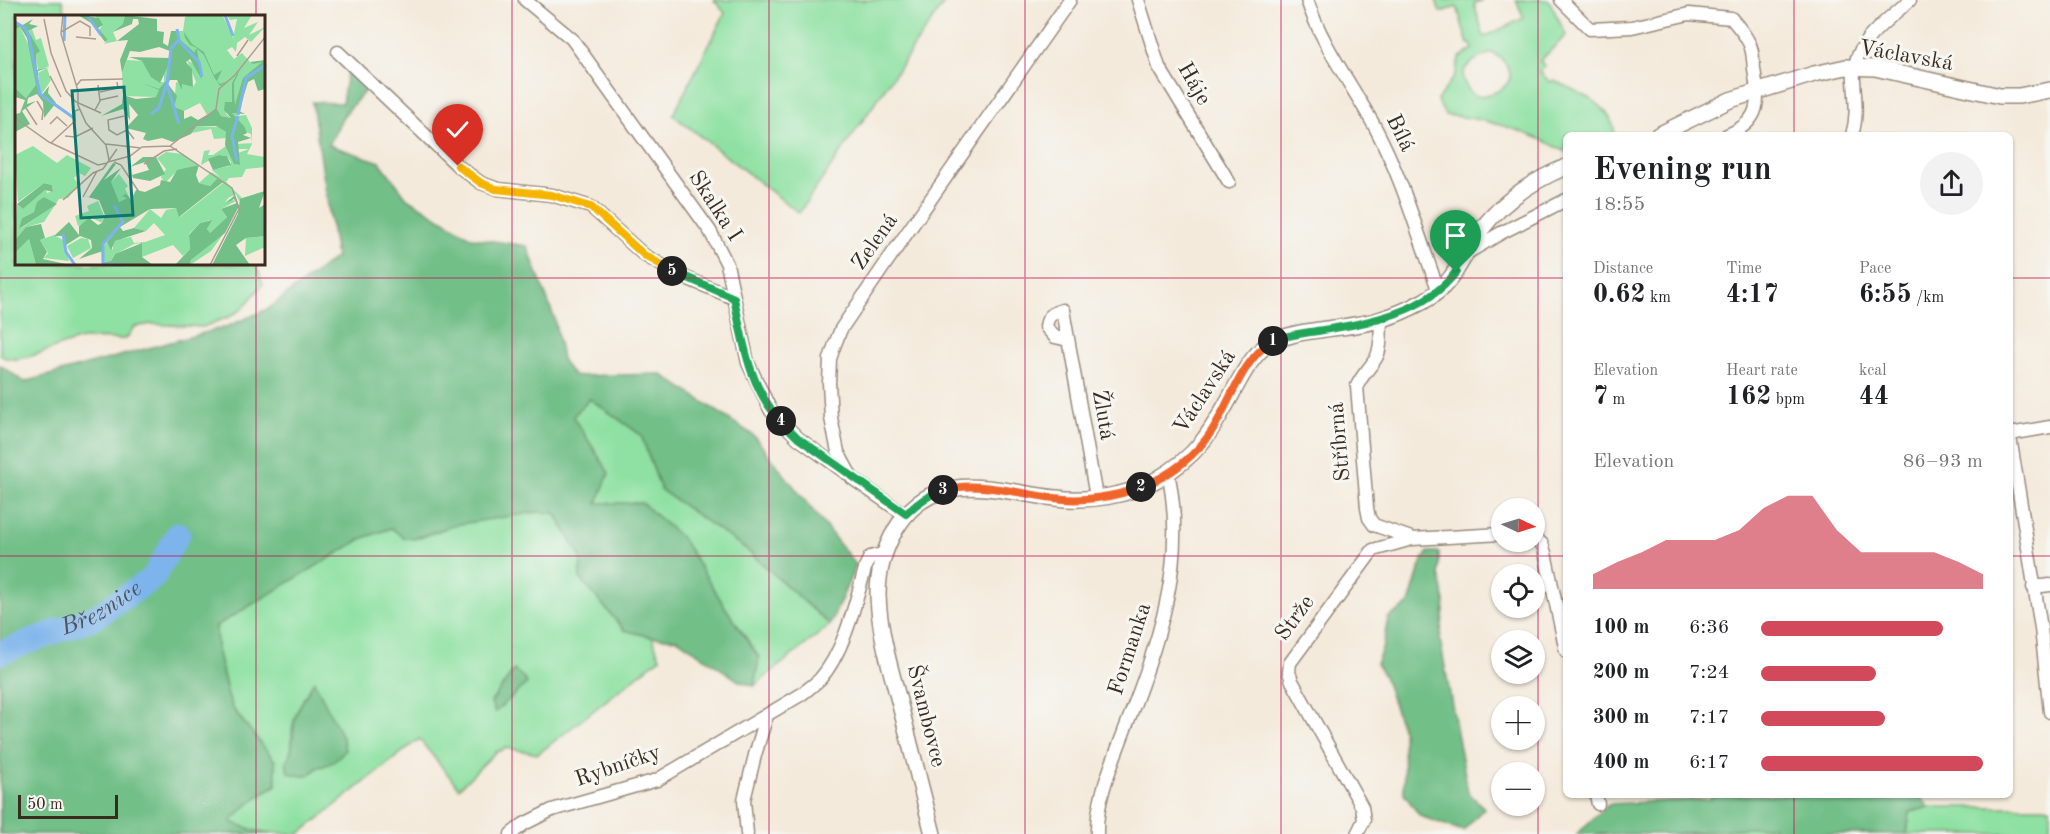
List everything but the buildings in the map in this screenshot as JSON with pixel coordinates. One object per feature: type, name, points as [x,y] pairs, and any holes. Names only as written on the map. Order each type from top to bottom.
[{"type":"street","name":"Skalka I","points":[[525,0],[572,39],[710,231],[727,264],[748,363],[771,411],[798,438],[852,478]]},
{"type":"street","name":"Zelená","points":[[906,514],[852,478],[838,453],[831,418],[830,359],[841,328],[1070,0]]},
{"type":"street","name":"Háje","points":[[1138,0],[1159,67],[1229,182]]},
{"type":"street","name":"Bílá","points":[[1307,0],[1315,22],[1390,158],[1438,292]]},
{"type":"street","points":[[1561,0],[1590,28],[1632,27],[1689,14],[1731,18],[1750,43],[1757,91],[1756,107],[1751,120],[1735,132]]},
{"type":"street","points":[[1853,132],[1857,109],[1854,67],[1859,50],[1864,42],[1910,0]]},
{"type":"street","points":[[338,52],[458,166],[481,183],[498,189],[552,195],[591,207],[644,255],[679,275],[734,298]]},
{"type":"street","name":"Václavská","points":[[1664,132],[1704,112],[1757,91],[1826,71],[1854,67],[1875,68],[2000,96],[2019,96],[2050,90]]},
{"type":"street","name":"Václavská","points":[[906,514],[926,498],[955,488],[989,488],[1056,498],[1096,497],[1152,483],[1185,461],[1203,442],[1248,366],[1269,344],[1290,335],[1382,320],[1422,302],[1438,292],[1456,272],[1480,231],[1508,201],[1525,187],[1563,168]]},
{"type":"street","points":[[1467,253],[1563,202]]},
{"type":"street","name":"Stříbrná","points":[[1382,320],[1376,357],[1362,375],[1357,386],[1367,508],[1369,518],[1374,525],[1412,539]]},
{"type":"street","name":"Žlutá","points":[[1068,340],[1096,497]]},
{"type":"street","points":[[2013,435],[2050,427]]},
{"type":"street","points":[[2013,456],[2041,628],[2050,712]]},
{"type":"street","name":"Formanka","points":[[1097,834],[1100,803],[1111,766],[1147,672],[1167,603],[1175,516],[1174,498],[1168,473]]},
{"type":"street","name":"Švambovce","points":[[906,514],[894,532],[886,553],[879,580],[879,608],[887,654],[933,834]]},
{"type":"street","name":"Strže","points":[[1357,834],[1364,820],[1362,807],[1292,681],[1289,672],[1290,663],[1372,550],[1412,539],[1491,535]]},
{"type":"street","points":[[1545,552],[1563,637]]},
{"type":"street","name":"Rybníčky","points":[[511,834],[524,824],[552,810],[657,780],[802,694],[820,678],[833,659],[843,638],[870,557],[886,553]]},
{"type":"street","points":[[2033,587],[2050,585]]},
{"type":"street","points":[[747,834],[744,800],[767,715]]},
{"type":"green space","points":[[0,0],[62,0],[66,15],[15,15],[15,266],[257,266],[263,284],[242,309],[203,327],[152,324],[134,327],[126,339],[84,339],[17,359],[0,355]]},
{"type":"green space","points":[[714,0],[946,0],[799,213],[673,115],[725,13]]},
{"type":"green space","points":[[1436,0],[1483,0],[1474,4],[1484,37],[1524,18],[1516,0],[1549,0],[1566,35],[1540,61],[1545,66],[1540,72],[1550,82],[1554,80],[1593,100],[1608,114],[1614,132],[1563,132],[1563,150],[1538,138],[1507,127],[1476,119],[1445,115],[1437,100],[1455,76],[1459,58],[1473,49],[1471,44],[1468,44],[1457,7],[1440,12]],"holes":[[[1492,53],[1502,60],[1510,73],[1506,85],[1488,95],[1475,96],[1464,81],[1465,69],[1469,64]]]},
{"type":"green space","points":[[348,66],[369,86],[344,115],[329,145],[380,162],[407,198],[472,238],[527,246],[554,317],[562,359],[571,373],[576,376],[661,374],[753,435],[856,565],[830,625],[746,549],[661,490],[641,435],[590,399],[573,416],[609,473],[597,503],[642,503],[682,538],[759,658],[754,686],[739,681],[677,639],[652,637],[624,630],[580,578],[581,557],[555,513],[537,512],[454,525],[413,539],[403,537],[391,528],[363,538],[216,626],[217,649],[233,709],[275,761],[276,785],[252,801],[231,822],[270,834],[0,834],[0,365],[24,382],[226,327],[268,309],[336,257],[312,102],[342,103]]},
{"type":"green space","points":[[590,399],[641,435],[661,490],[746,549],[830,625],[754,686],[759,657],[727,610],[596,503],[573,416]]},
{"type":"green space","points":[[546,511],[555,513],[581,557],[580,578],[624,630],[652,637],[660,658],[538,754],[508,748],[496,752],[459,788],[419,739],[299,834],[259,832],[230,822],[263,793],[276,785],[275,761],[233,709],[217,649],[216,625],[363,538],[392,528],[403,537],[420,538],[454,525]],"holes":[[[514,670],[527,683],[495,712],[491,702]],[[314,681],[288,771],[286,762],[291,749],[294,719]]]},
{"type":"green space","points":[[1428,552],[1439,552],[1439,574],[1445,602],[1440,640],[1468,792],[1484,808],[1463,831],[1420,816],[1404,794],[1403,732],[1384,676],[1376,664],[1383,646],[1388,618],[1409,604],[1421,563]]},
{"type":"green space","points":[[514,670],[527,683],[495,712],[491,702]]},
{"type":"green space","points":[[314,681],[343,739],[345,750],[333,762],[318,767],[311,774],[301,776],[288,772],[286,762],[291,751],[296,715]]},
{"type":"green space","points":[[1922,798],[1929,807],[1910,812],[1907,834],[1773,834],[1773,826],[1670,834],[1577,834],[1608,804],[1711,799]]},
{"type":"green space","points":[[1929,807],[2050,807],[2050,834],[1907,834],[1910,812]]},
{"type":"green space","points":[[1773,826],[1773,834],[1670,834]]},
{"type":"waterway","name":"Březnice","points":[[0,653],[95,617],[153,578],[178,534]]},
{"type":"route","points":[[458,166],[481,183],[498,189],[552,195],[591,207],[644,255],[679,275],[734,298],[748,363],[771,411],[798,438],[906,514],[916,504],[946,489],[989,488],[1075,499],[1114,495],[1152,483],[1185,461],[1200,447],[1260,350],[1277,339],[1290,335],[1382,320],[1438,292],[1456,272]]}]
